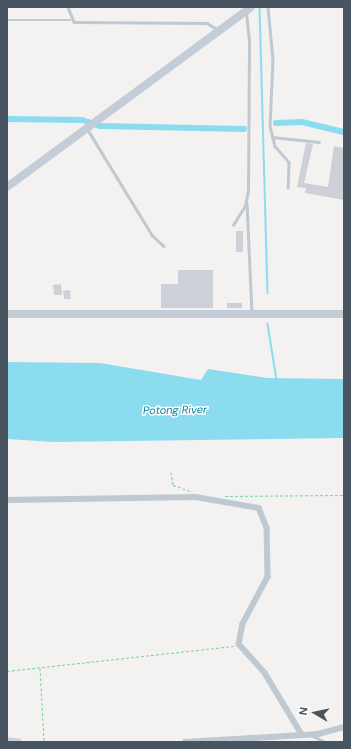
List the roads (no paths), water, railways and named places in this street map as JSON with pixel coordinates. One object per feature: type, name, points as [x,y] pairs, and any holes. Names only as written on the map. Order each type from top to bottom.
[{"type":"main road","points":[[7,187],[98,117],[248,9]]},
{"type":"main road","points":[[7,314],[344,314]]},
{"type":"street","points":[[7,500],[196,497],[259,508],[267,528],[269,573],[240,630],[241,647],[265,673],[301,733]]},
{"type":"street","points":[[185,742],[301,733],[309,734],[344,727]]},
{"type":"street","points":[[244,742],[250,738]]},
{"type":"lane","points":[[68,7],[70,20]]},
{"type":"lane","points":[[268,7],[273,60],[272,137],[289,162],[288,187]]},
{"type":"lane","points":[[248,9],[247,201],[252,315]]},
{"type":"lane","points":[[7,20],[207,23],[218,30]]},
{"type":"lane","points":[[85,127],[152,235],[164,246]]},
{"type":"lane","points":[[272,137],[319,142]]},
{"type":"lane","points":[[233,225],[247,201]]},
{"type":"lane","points":[[309,734],[325,742]]},
{"type":"water","name":"Potong River","points":[[7,362],[100,363],[201,380],[208,369],[267,378],[344,379],[344,438],[54,442],[7,439]]},
{"type":"waterway","points":[[260,7],[268,293]]},
{"type":"waterway","points":[[7,119],[82,120],[100,126],[244,129]]},
{"type":"waterway","points":[[276,123],[302,122],[344,132]]},
{"type":"waterway","points":[[268,324],[277,380]]}]
